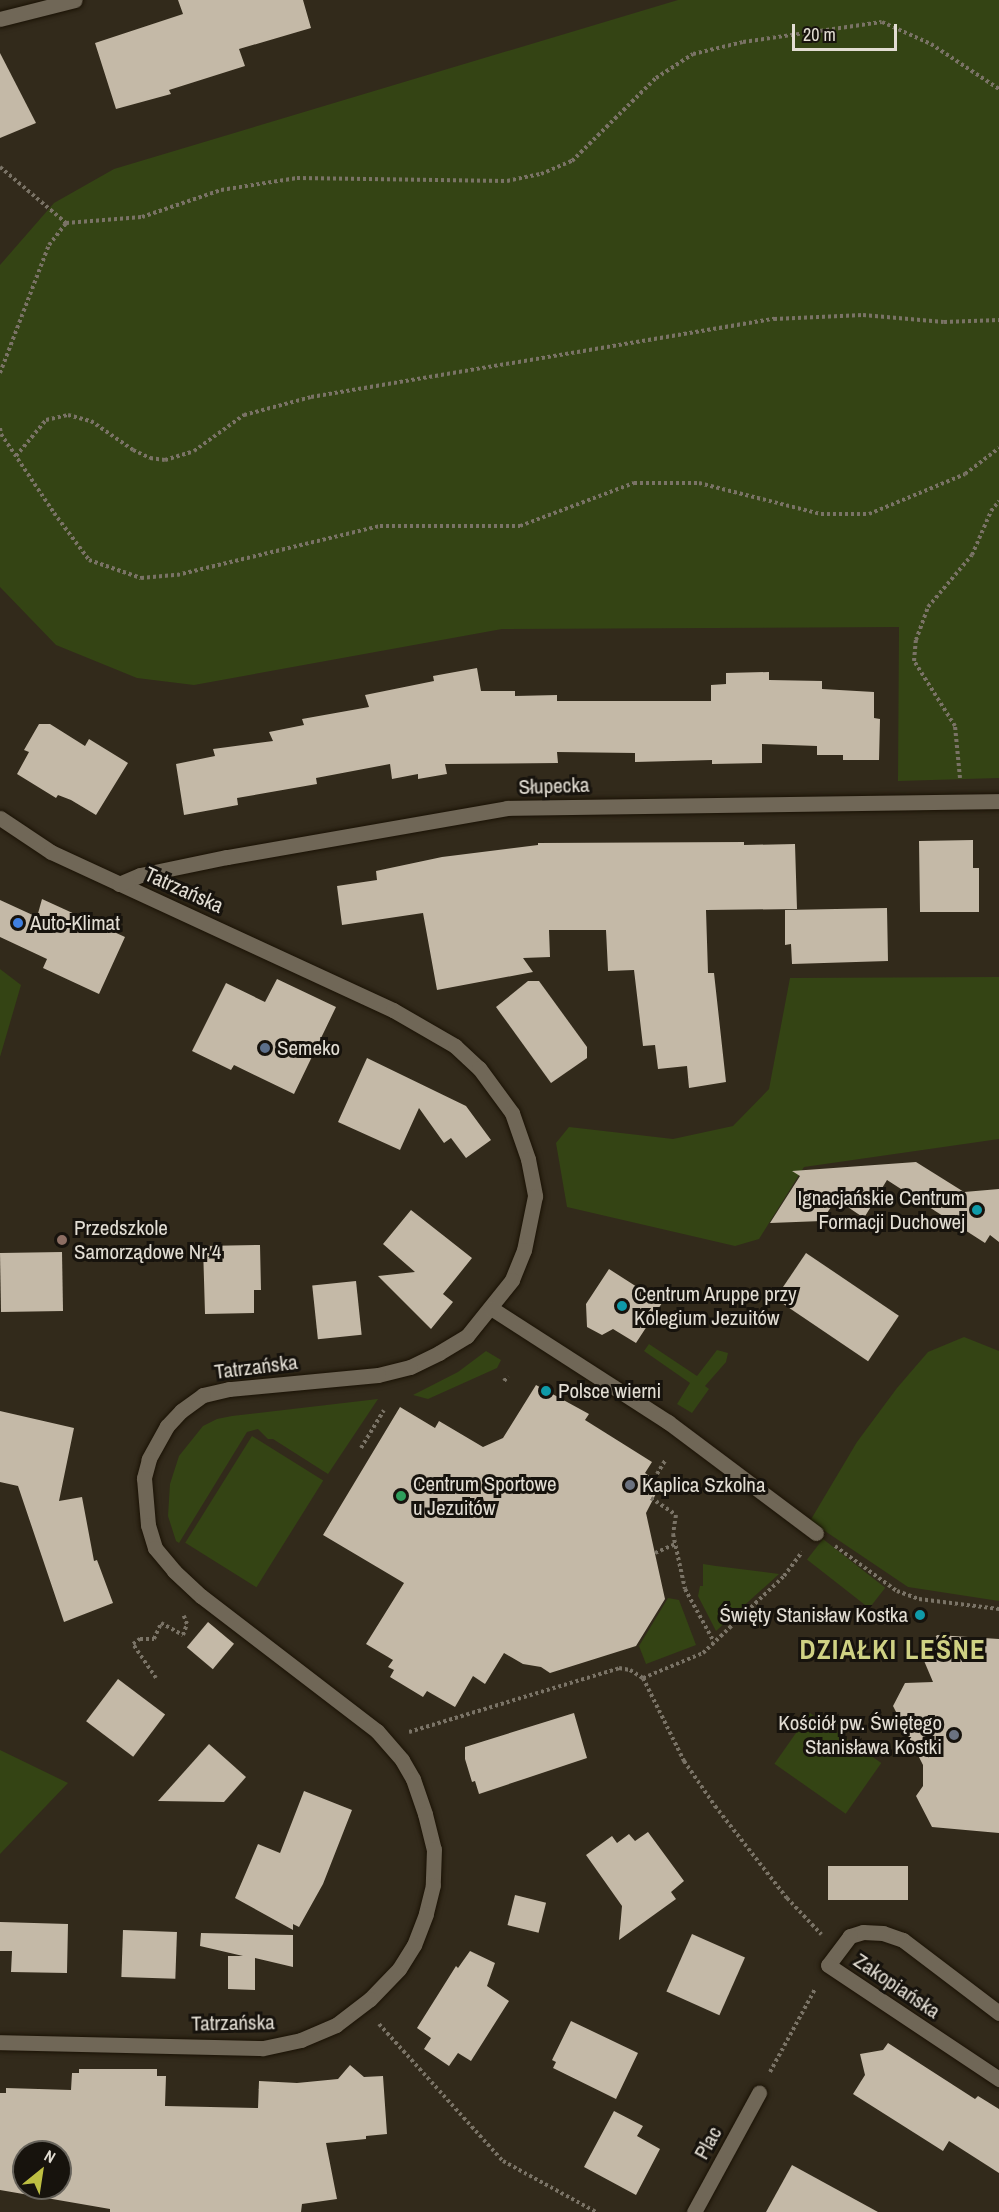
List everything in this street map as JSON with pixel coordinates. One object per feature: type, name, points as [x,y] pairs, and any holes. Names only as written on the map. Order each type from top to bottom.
[{"type":"street","points":[[0,20],[75,0]]},
{"type":"street","name":"Słupecka","points":[[119,884],[140,875],[227,857],[507,808],[999,801]]},
{"type":"street","name":"Tatrzańska","points":[[0,818],[51,852],[393,1010],[455,1046],[479,1068],[512,1113],[528,1159],[535,1196],[524,1250],[512,1280],[466,1336],[410,1367],[378,1375],[229,1389],[203,1395],[181,1411],[167,1426],[148,1459],[144,1478],[148,1525],[155,1548],[174,1570],[201,1596],[377,1731],[402,1760],[412,1779],[425,1814],[434,1849],[433,1885],[426,1914],[414,1945],[399,1969],[370,1999],[336,2025],[301,2040],[272,2046],[0,2042]]},
{"type":"street","points":[[491,1308],[668,1422],[816,1533]]},
{"type":"street","name":"Zakopiańska","points":[[999,2013],[903,1940],[883,1933],[863,1932],[850,1936],[828,1965],[999,2079]]},
{"type":"street","name":"Plac","points":[[694,2212],[759,2093]]},
{"type":"path","points":[[0,167],[66,222],[141,217],[221,190],[297,178],[507,181],[541,174],[572,161],[656,78],[693,54],[743,42],[882,22],[931,44],[999,89]]},
{"type":"path","points":[[0,373],[49,245],[66,222]]},
{"type":"path","points":[[16,456],[46,420],[68,415],[91,421],[150,459],[165,460],[194,451],[244,415],[311,397],[774,319],[863,315],[944,322],[999,320]]},
{"type":"path","points":[[0,428],[1,435],[89,560],[141,578],[177,575],[380,526],[520,526],[634,483],[699,483],[821,514],[869,514],[965,474],[999,448]]},
{"type":"path","points":[[961,802],[955,726],[914,661],[916,640],[928,607],[972,555],[991,511],[999,501]]},
{"type":"path","points":[[504,1382],[508,1376]]},
{"type":"path","points":[[361,1448],[384,1410]]},
{"type":"path","points":[[657,1474],[666,1459]]},
{"type":"path","points":[[651,1498],[676,1515],[673,1534],[685,1590],[714,1642]]},
{"type":"path","points":[[643,1678],[703,1653],[784,1576],[816,1533],[897,1591],[919,1599],[999,1609]]},
{"type":"path","points":[[655,1553],[675,1544]]},
{"type":"path","points":[[156,1678],[133,1644],[140,1639],[154,1639],[160,1623],[183,1635]]},
{"type":"path","points":[[404,1735],[619,1668],[630,1670],[643,1678],[684,1761],[715,1806],[811,1926],[838,1949]]},
{"type":"path","points":[[759,2093],[815,1989]]},
{"type":"path","points":[[378,2023],[502,2161],[596,2212]]},
{"type":"green space","points":[[678,0],[999,0],[999,778],[898,781],[899,627],[502,629],[194,685],[137,678],[56,645],[0,587],[0,265],[54,203],[114,169]]},
{"type":"green space","points":[[0,969],[21,985],[0,1057]]},
{"type":"green space","points":[[999,977],[999,1139],[804,1167],[759,1239],[735,1246],[567,1207],[556,1143],[569,1127],[673,1139],[733,1126],[769,1089],[790,978]]},
{"type":"green space","points":[[964,1337],[999,1351],[999,1601],[908,1587],[810,1521],[857,1442],[897,1388],[928,1352]]},
{"type":"green space","points":[[649,1344],[697,1376],[717,1350],[728,1353],[726,1362],[705,1386],[709,1389],[692,1413],[677,1404],[690,1383],[644,1351]]},
{"type":"green space","points":[[486,1351],[501,1360],[497,1368],[428,1399],[413,1395],[458,1372]]},
{"type":"green space","points":[[378,1399],[328,1474],[273,1439],[268,1439],[258,1429],[247,1432],[179,1543],[176,1541],[168,1516],[170,1484],[179,1456],[203,1426],[217,1419],[232,1416]]},
{"type":"green space","points":[[252,1436],[323,1481],[256,1587],[185,1543]]},
{"type":"green space","points":[[823,1539],[885,1588],[869,1608],[807,1559]]},
{"type":"green space","points":[[703,1564],[779,1574],[716,1631],[698,1596],[700,1586],[703,1586]]},
{"type":"green space","points":[[668,1598],[679,1600],[696,1645],[646,1664],[639,1646]]},
{"type":"green space","points":[[810,1713],[881,1763],[846,1814],[774,1764]]},
{"type":"green space","points":[[0,1750],[68,1783],[0,1854]]},
{"type":"building","points":[[178,0],[303,0],[311,28],[239,49],[245,66],[169,90],[171,94],[116,109],[95,43],[183,14]]},
{"type":"building","points":[[0,53],[36,123],[0,138]]},
{"type":"building","points":[[477,668],[481,691],[515,691],[515,696],[557,695],[557,701],[711,701],[711,685],[726,684],[726,673],[769,672],[769,680],[822,681],[822,689],[874,692],[874,718],[880,719],[879,760],[843,760],[843,755],[817,755],[817,746],[762,744],[762,763],[712,764],[712,760],[635,762],[635,753],[557,752],[558,763],[445,764],[447,774],[418,779],[418,774],[392,779],[390,764],[316,778],[317,784],[237,798],[238,805],[184,815],[176,764],[215,756],[213,749],[273,741],[269,732],[304,725],[302,719],[369,707],[365,695],[434,681],[433,676]]},
{"type":"building","points":[[39,724],[50,724],[85,746],[89,739],[128,763],[96,815],[71,800],[58,795],[56,798],[17,774],[29,752],[24,750]]},
{"type":"building","points":[[973,840],[973,868],[979,868],[979,912],[920,912],[919,841]]},
{"type":"building","points":[[744,842],[744,845],[795,844],[797,909],[706,910],[708,973],[714,973],[726,1082],[689,1088],[687,1066],[658,1069],[655,1045],[643,1046],[634,970],[608,971],[606,930],[549,930],[550,957],[523,958],[533,972],[437,990],[423,913],[342,925],[337,886],[377,880],[376,871],[442,857],[538,845],[538,843]]},
{"type":"building","points":[[42,899],[125,937],[99,994],[43,968],[47,959],[0,937],[0,900],[37,917]]},
{"type":"building","points":[[887,908],[888,961],[792,964],[791,944],[785,945],[785,910]]},
{"type":"building","points":[[277,979],[336,1007],[294,1094],[234,1065],[231,1070],[192,1051],[226,983],[265,1002]]},
{"type":"building","points":[[528,981],[539,981],[587,1047],[587,1058],[551,1083],[496,1007]]},
{"type":"building","points":[[367,1058],[466,1106],[491,1140],[466,1158],[451,1138],[444,1143],[419,1108],[400,1150],[338,1122]]},
{"type":"building","points":[[916,1162],[964,1192],[999,1189],[999,1242],[990,1235],[985,1243],[887,1180],[864,1218],[836,1199],[822,1221],[770,1223],[800,1176],[792,1171]]},
{"type":"building","points":[[411,1210],[472,1258],[443,1294],[453,1302],[431,1329],[378,1276],[415,1272],[383,1244]]},
{"type":"building","points":[[260,1245],[261,1290],[254,1290],[254,1313],[205,1314],[203,1246]]},
{"type":"building","points":[[62,1252],[63,1311],[1,1312],[0,1253]]},
{"type":"building","points":[[806,1253],[899,1316],[868,1361],[775,1299]]},
{"type":"building","name":"Centrum Aruppe przy Kolegium Jezuitów","points":[[609,1269],[662,1303],[636,1343],[613,1329],[602,1335],[587,1327],[586,1304]]},
{"type":"building","points":[[356,1281],[362,1335],[318,1339],[312,1286]]},
{"type":"building","points":[[536,1385],[589,1414],[585,1420],[652,1462],[645,1473],[661,1484],[646,1513],[665,1599],[636,1646],[550,1673],[541,1667],[523,1664],[504,1653],[485,1684],[473,1676],[455,1707],[427,1691],[423,1697],[390,1677],[394,1670],[388,1667],[393,1660],[366,1644],[404,1583],[323,1535],[400,1407],[435,1428],[439,1421],[483,1447],[503,1438]]},
{"type":"building","points":[[0,1411],[74,1428],[59,1501],[82,1497],[94,1561],[97,1560],[113,1603],[64,1622],[18,1486],[0,1482]]},
{"type":"building","points":[[208,1622],[234,1644],[213,1669],[187,1647]]},
{"type":"building","name":"Kościół pw. Świętego Stanisława Kostki","points":[[937,1635],[999,1639],[999,1833],[932,1827],[916,1796],[923,1786],[923,1765],[893,1706],[905,1683],[933,1682],[922,1656]]},
{"type":"building","points":[[118,1679],[165,1715],[133,1757],[86,1721]]},
{"type":"building","points":[[574,1713],[587,1758],[479,1794],[475,1781],[472,1782],[465,1759],[465,1747]]},
{"type":"building","points":[[209,1744],[246,1777],[224,1802],[158,1801]]},
{"type":"building","points":[[304,1791],[352,1810],[323,1884],[299,1927],[293,1924],[293,1930],[235,1898],[258,1844],[280,1853]]},
{"type":"building","points":[[648,1832],[684,1881],[671,1892],[676,1899],[619,1940],[622,1906],[586,1855],[612,1836],[617,1843],[629,1834],[635,1841]]},
{"type":"building","points":[[828,1866],[908,1866],[908,1900],[828,1900]]},
{"type":"building","points":[[515,1895],[546,1903],[539,1933],[508,1925]]},
{"type":"building","points":[[0,1922],[68,1924],[67,1973],[11,1972],[12,1951],[0,1951]]},
{"type":"building","points":[[123,1930],[177,1932],[175,1979],[121,1977]]},
{"type":"building","points":[[201,1933],[293,1935],[293,1967],[255,1958],[255,1990],[228,1989],[228,1956],[243,1956],[200,1946]]},
{"type":"building","points":[[692,1934],[745,1958],[719,2015],[666,1992]]},
{"type":"building","points":[[470,1951],[495,1963],[487,1986],[509,2001],[471,2061],[458,2053],[449,2066],[424,2049],[431,2038],[417,2028],[456,1966],[458,1968]]},
{"type":"building","points":[[571,2021],[638,2053],[616,2099],[553,2068],[556,2062],[552,2060]]},
{"type":"building","points":[[888,2043],[975,2099],[978,2096],[999,2109],[999,2173],[949,2141],[943,2151],[853,2094],[865,2075],[860,2054],[883,2050]]},
{"type":"building","points":[[350,2065],[364,2077],[383,2076],[387,2134],[366,2136],[366,2139],[326,2143],[337,2199],[302,2204],[301,2212],[110,2212],[110,2209],[58,2200],[72,2200],[72,2140],[12,2140],[12,2192],[0,2190],[0,2093],[6,2093],[6,2088],[71,2090],[72,2073],[79,2073],[79,2069],[157,2069],[157,2076],[166,2076],[165,2106],[258,2108],[259,2081],[297,2083],[338,2079]]},
{"type":"building","points":[[614,2111],[643,2126],[637,2136],[660,2149],[636,2195],[584,2167]]},
{"type":"building","points":[[792,2165],[878,2212],[766,2212]]},
{"type":"place","name":"Auto-Klimat","points":[[18,923]]},
{"type":"place","name":"Semeko","points":[[265,1048]]},
{"type":"place","name":"Ignacjańskie Centrum Formacji Duchowej","points":[[977,1210]]},
{"type":"place","name":"Przedszkole Samorządowe Nr 4","points":[[62,1240]]},
{"type":"place","name":"Centrum Aruppe przy Kolegium Jezuitów","points":[[622,1306]]},
{"type":"place","name":"Polsce wierni","points":[[546,1391]]},
{"type":"place","name":"Kaplica Szkolna","points":[[630,1485]]},
{"type":"place","name":"Centrum Sportowe u Jezuitów","points":[[401,1496]]},
{"type":"place","name":"Święty Stanisław Kostka","points":[[920,1615]]},
{"type":"place","name":"Kościół pw. Świętego Stanisława Kostki","points":[[954,1735]]},
{"type":"district","name":"DZIAŁKI LEŚNE","points":[[893,1650]]}]
